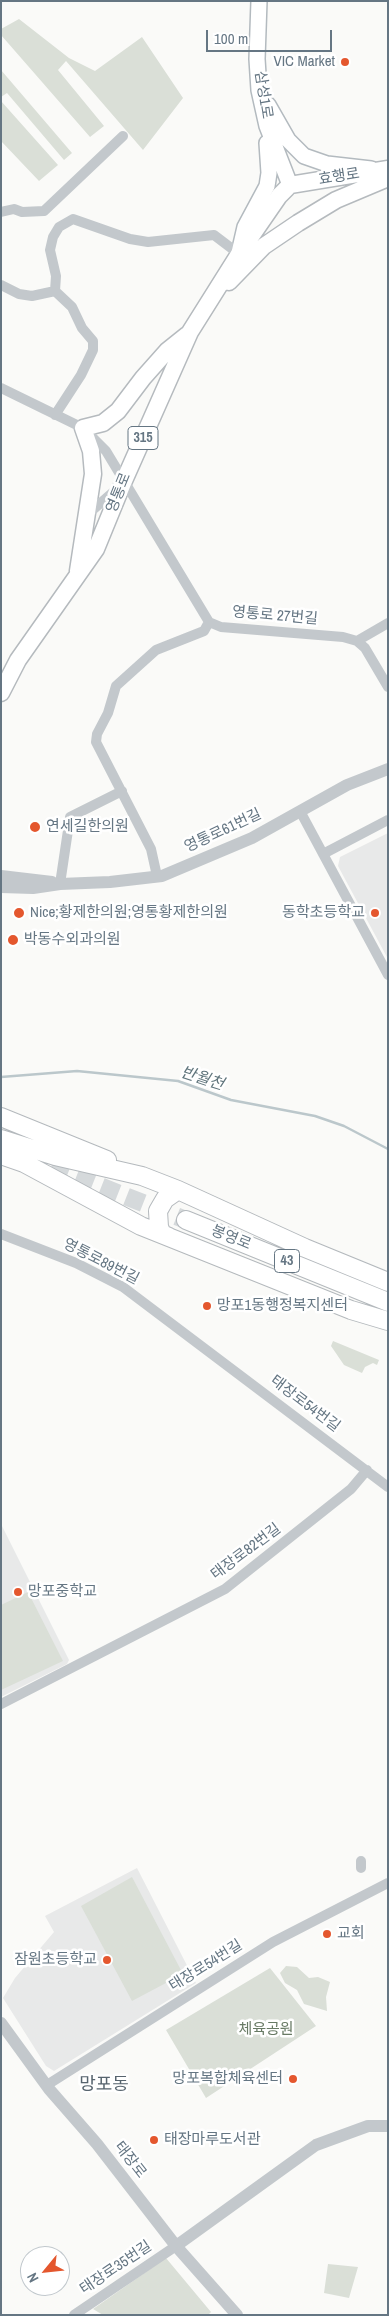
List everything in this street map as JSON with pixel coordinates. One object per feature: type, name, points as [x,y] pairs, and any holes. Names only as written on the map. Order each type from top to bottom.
[{"type":"highway","points":[[1,1117],[99,1156],[305,1248],[388,1282]]},
{"type":"highway","points":[[1,1139],[55,1156],[142,1176]]},
{"type":"highway","points":[[1,1155],[24,1163],[141,1226],[350,1310],[388,1321]]},
{"type":"highway","points":[[176,1241],[162,1234],[157,1220],[161,1203],[178,1190]]},
{"type":"highway","name":"봉영로","points":[[186,1220],[388,1302]]},
{"type":"main road","name":"삼성1로","points":[[259,1],[257,59],[259,90],[267,126],[290,185]]},
{"type":"main road","points":[[259,90],[288,140],[304,156],[326,164],[386,172]]},
{"type":"main road","points":[[239,254],[245,227],[267,186],[269,174],[266,147],[267,126]]},
{"type":"main road","name":"효행로","points":[[290,185],[386,172]]},
{"type":"main road","name":"315","points":[[205,306],[264,246],[336,200],[386,172]]},
{"type":"main road","name":"영통로","points":[[1,693],[18,660],[96,549],[190,332],[205,306],[274,202],[290,185]]},
{"type":"main road","points":[[77,578],[93,474],[91,451],[83,428],[103,423],[118,411],[167,351],[190,332]]},
{"type":"street","points":[[1,212],[14,209],[22,212],[44,211],[123,136]]},
{"type":"street","points":[[55,291],[56,276],[50,250],[53,237],[60,227],[73,219],[130,239],[148,242],[214,235],[239,254]]},
{"type":"street","points":[[1,285],[19,294],[32,296],[55,291]]},
{"type":"street","points":[[55,291],[72,307],[82,328],[93,341],[93,350],[81,375],[55,415]]},
{"type":"street","name":"영통로 27번길","points":[[1,388],[83,428],[106,450],[206,627],[343,637],[357,641]]},
{"type":"street","points":[[88,514],[123,483]]},
{"type":"street","points":[[388,623],[357,641],[365,648],[388,687]]},
{"type":"street","points":[[157,876],[151,849],[96,742],[108,713],[116,686],[156,650],[206,627]]},
{"type":"street","name":"영통로61번길","points":[[60,884],[110,882],[157,876],[183,868],[252,838],[347,785],[388,769]]},
{"type":"street","points":[[60,884],[70,817],[122,791]]},
{"type":"street","points":[[300,811],[388,975]]},
{"type":"street","points":[[323,854],[388,820]]},
{"type":"street","points":[[1,876],[34,878],[60,884]]},
{"type":"street","points":[[1,887],[33,888],[60,884]]},
{"type":"street","name":"영통로89번길","points":[[1,1234],[76,1263],[123,1287],[203,1347]]},
{"type":"street","name":"태장로54번길","points":[[203,1347],[388,1487]]},
{"type":"street","name":"태장로82번길","points":[[1,1704],[225,1589],[351,1489],[367,1470]]},
{"type":"street","name":"태장로54번길","points":[[47,2084],[273,1942],[388,1883]]},
{"type":"street","name":"태장로","points":[[1,2023],[176,2246],[237,2315]]},
{"type":"street","points":[[176,2246],[316,2145],[368,2126],[388,2126]]},
{"type":"street","name":"태장로35번길","points":[[74,2315],[176,2246]]},
{"type":"shaded area","name":"동학초등학교","points":[[388,833],[388,959],[338,866],[340,857]]},
{"type":"shaded area","name":"망포중학교","points":[[1,1524],[69,1660],[67,1664],[1,1697]]},
{"type":"shaded area","name":"잠원초등학교","points":[[137,1868],[196,1983],[54,2071],[46,2066],[3,1998],[15,1978],[54,1932],[45,1916]]},
{"type":"green space","points":[[19,19],[69,58],[95,71],[142,37],[183,98],[143,150],[66,61],[58,70],[104,126],[90,137],[1,35],[1,29]]},
{"type":"green space","points":[[1,70],[72,153],[64,160],[7,93],[1,97]]},
{"type":"green space","points":[[1,101],[58,165],[39,181],[1,141]]},
{"type":"green space","points":[[333,1341],[379,1360],[377,1365],[373,1363],[365,1367],[362,1373],[344,1365],[331,1346]]},
{"type":"green space","name":"망포중학교","points":[[28,1592],[63,1661],[1,1690],[1,1605]]},
{"type":"green space","points":[[132,1877],[183,1974],[132,2001],[81,1906]]},
{"type":"green space","points":[[286,1966],[297,1967],[309,1978],[318,1977],[330,1982],[326,1997],[327,2011],[304,2004],[297,1990],[285,1983],[280,1973]]},
{"type":"green space","name":"체육공원","points":[[270,1968],[316,2026],[206,2098],[166,2030]]},
{"type":"green space","points":[[166,2258],[211,2312],[208,2315],[103,2315],[93,2309]]},
{"type":"green space","points":[[328,2264],[358,2267],[349,2298],[324,2293]]},
{"type":"waterway","name":"반월천","points":[[1,1077],[77,1071],[178,1081],[231,1100],[315,1116],[344,1126],[388,1149]]},
{"type":"tunnel","points":[[26,1157],[186,1220]]},
{"type":"place","name":"VIC Market","points":[[345,62]]},
{"type":"place","name":"연세길한의원","points":[[35,827]]},
{"type":"place","name":"Nice;황제한의원;영통황제한의원","points":[[19,913]]},
{"type":"place","name":"동학초등학교","points":[[375,913]]},
{"type":"place","name":"박동수외과의원","points":[[13,940]]},
{"type":"place","name":"망포1동행정복지센터","points":[[207,1306]]},
{"type":"place","name":"망포중학교","points":[[18,1592]]},
{"type":"place","name":"교회","points":[[327,1934]]},
{"type":"place","name":"잠원초등학교","points":[[107,1960]]},
{"type":"place","name":"망포복합체육센터","points":[[293,2079]]},
{"type":"place","name":"태장마루도서관","points":[[154,2140]]},
{"type":"district","name":"망포동","points":[[104,2085]]}]
